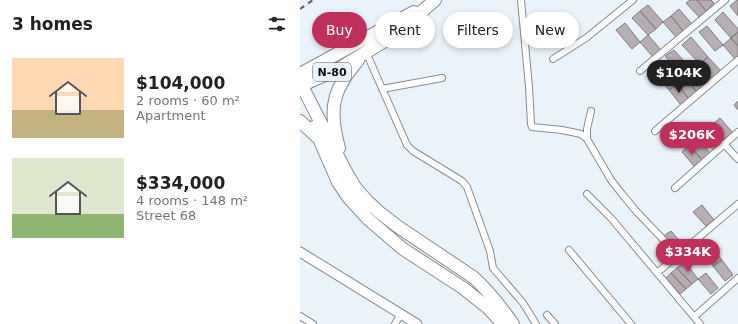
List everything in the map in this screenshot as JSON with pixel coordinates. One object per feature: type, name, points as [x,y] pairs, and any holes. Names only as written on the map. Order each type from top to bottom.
[{"type":"highway","name":"N-80","points":[[300,85],[340,68],[396,34],[434,1]]},
{"type":"highway","name":"N-80","points":[[300,85],[374,33],[434,1]]},
{"type":"highway","points":[[345,170],[333,122],[333,107],[336,94],[342,81],[364,53]]},
{"type":"highway","points":[[300,85],[320,140],[338,182],[348,197],[368,219],[403,249],[487,307],[503,324]]},
{"type":"highway","points":[[300,85],[345,170],[355,187],[367,201],[397,226],[473,277],[484,287],[513,324]]},
{"type":"highway","points":[[300,121],[320,140]]},
{"type":"street","points":[[521,0],[530,87],[530,124],[532,127],[562,130],[581,134],[587,139],[611,180],[678,255]]},
{"type":"street","points":[[553,59],[586,38],[633,0]]},
{"type":"street","points":[[640,71],[725,0]]},
{"type":"street","points":[[364,53],[382,88],[406,144],[413,151],[462,181],[467,187],[490,251],[493,268],[523,303],[536,324]]},
{"type":"street","points":[[655,132],[738,60]]},
{"type":"street","points":[[382,88],[442,78]]},
{"type":"street","points":[[587,139],[587,129],[591,111]]},
{"type":"street","points":[[675,188],[738,132]]},
{"type":"street","points":[[724,144],[738,159]]},
{"type":"street","points":[[587,194],[611,218],[700,324]]},
{"type":"street","points":[[657,272],[738,204]]},
{"type":"street","points":[[569,250],[631,324]]},
{"type":"street","points":[[300,252],[418,324]]},
{"type":"street","points":[[694,317],[738,278]]},
{"type":"street","points":[[395,324],[401,314]]},
{"type":"street","points":[[547,315],[555,324]]},
{"type":"street","points":[[300,316],[312,324]]},
{"type":"building","points":[[690,0],[697,0],[706,11],[699,17],[686,3]]},
{"type":"building","points":[[697,0],[711,0],[714,3],[706,11]]},
{"type":"building","points":[[738,0],[738,16],[730,6]]},
{"type":"building","points":[[648,5],[663,22],[656,29],[640,11]]},
{"type":"building","points":[[679,9],[692,24],[683,31],[671,16]]},
{"type":"building","points":[[640,11],[656,29],[648,35],[632,18]]},
{"type":"building","points":[[723,12],[738,29],[738,32],[731,38],[715,20]]},
{"type":"building","points":[[671,16],[683,31],[676,37],[663,22]]},
{"type":"building","points":[[625,23],[640,42],[632,49],[616,30]]},
{"type":"building","points":[[707,26],[723,45],[715,51],[699,32]]},
{"type":"building","points":[[738,32],[738,46],[731,38]]},
{"type":"building","points":[[648,35],[662,51],[653,57],[640,42]]},
{"type":"building","points":[[691,37],[708,57],[700,64],[682,45]]},
{"type":"building","points":[[731,38],[738,46],[738,58],[736,60],[723,45]]},
{"type":"building","points":[[674,50],[693,71],[685,78],[665,56]]},
{"type":"building","points":[[708,57],[722,72],[712,79],[700,64]]},
{"type":"building","points":[[658,62],[677,84],[669,90],[649,68]]},
{"type":"building","points":[[693,71],[706,84],[697,92],[685,78]]},
{"type":"building","points":[[685,78],[697,92],[689,99],[677,84]]},
{"type":"building","points":[[677,84],[689,99],[681,105],[669,90]]},
{"type":"building","points":[[738,101],[738,110],[734,105]]},
{"type":"building","points":[[720,118],[733,133],[725,140],[712,125]]},
{"type":"building","points":[[683,122],[698,139],[689,145],[674,129]]},
{"type":"building","points":[[712,125],[725,140],[717,147],[704,131]]},
{"type":"building","points":[[698,139],[710,153],[702,160],[689,145]]},
{"type":"building","points":[[689,145],[702,160],[694,166],[682,152]]},
{"type":"building","points":[[702,205],[714,220],[706,226],[693,212]]},
{"type":"building","points":[[671,231],[684,246],[676,253],[662,237]]},
{"type":"building","points":[[709,244],[722,260],[713,266],[699,250]]},
{"type":"building","points":[[722,260],[733,275],[725,281],[713,266]]},
{"type":"building","points":[[685,262],[698,279],[692,284],[677,268]]},
{"type":"building","points":[[677,268],[692,284],[686,289],[671,273]]},
{"type":"building","points":[[671,273],[686,289],[680,294],[666,278]]},
{"type":"building","points":[[706,273],[718,288],[711,294],[698,279]]},
{"type":"railway","points":[[300,9],[313,0]]}]
